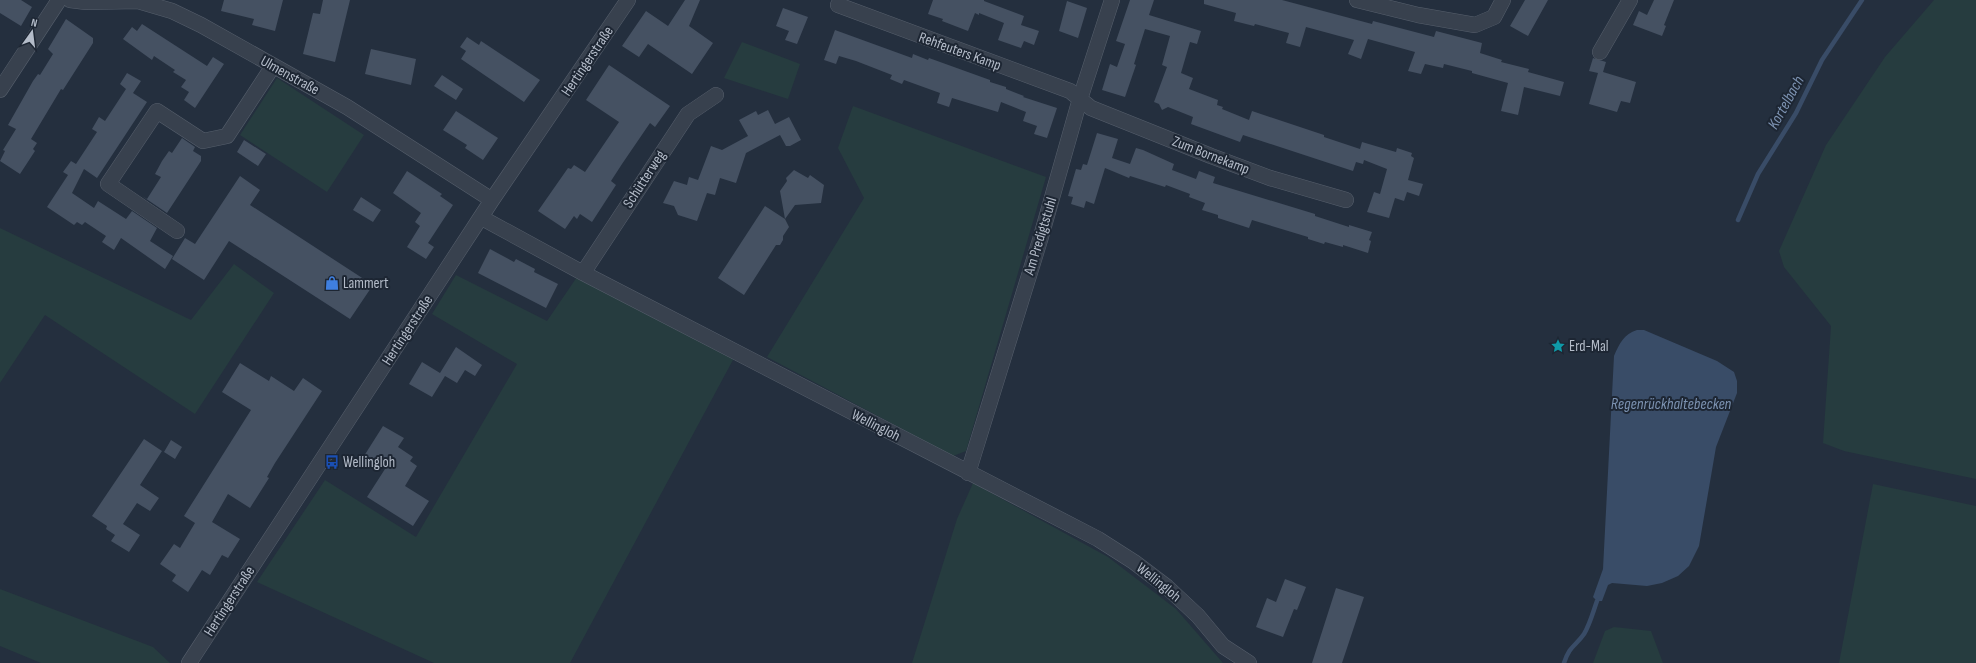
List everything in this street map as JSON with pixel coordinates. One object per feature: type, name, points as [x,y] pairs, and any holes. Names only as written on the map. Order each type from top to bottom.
[{"type":"street","points":[[0,90],[59,0]]},
{"type":"street","name":"Ulmenstraße","points":[[70,0],[86,2],[127,0],[149,3],[172,11],[201,25],[347,107],[492,200]]},
{"type":"street","name":"Hertingerstraße","points":[[188,663],[482,218],[492,200],[628,0]]},
{"type":"street","name":"Am Predigtstuhl","points":[[968,473],[1040,240],[1080,99],[1112,0]]},
{"type":"street","points":[[1356,0],[1418,15],[1475,25],[1494,17],[1503,0]]},
{"type":"street","points":[[1600,52],[1630,0]]},
{"type":"street","name":"Rehfeuters Kamp","points":[[838,5],[1070,92],[1080,99]]},
{"type":"street","points":[[177,231],[108,184],[157,111],[204,141],[227,136],[273,66]]},
{"type":"street","name":"Schütterweg","points":[[582,273],[688,114],[716,95]]},
{"type":"street","name":"Zum Bornekamp","points":[[1080,99],[1091,108],[1262,176],[1346,200]]},
{"type":"street","name":"Wellingloh","points":[[482,218],[582,273],[1098,539],[1134,562],[1167,587],[1198,616],[1223,646],[1249,663]]},
{"type":"green space","points":[[1934,0],[1976,0],[1976,479],[1844,451],[1823,443],[1831,326],[1784,267],[1779,251],[1826,145],[1885,57]]},
{"type":"green space","points":[[742,42],[800,64],[788,99],[724,78]]},
{"type":"green space","points":[[277,78],[364,135],[327,192],[240,135]]},
{"type":"green space","points":[[853,106],[1046,177],[966,451],[953,456],[767,357],[864,198],[838,148]]},
{"type":"green space","points":[[0,228],[191,320],[234,264],[274,293],[195,414],[45,315],[0,383]]},
{"type":"green space","points":[[456,275],[547,321],[577,277],[734,358],[570,663],[434,663],[257,582],[325,480],[416,537],[517,364],[432,314]]},
{"type":"green space","points":[[973,483],[1108,557],[1176,609],[1223,663],[912,663],[957,519]]},
{"type":"green space","points":[[1873,484],[1976,506],[1976,663],[1839,663]]},
{"type":"green space","points":[[0,589],[153,647],[170,663],[41,663],[0,646]]},
{"type":"green space","points":[[1614,627],[1651,631],[1663,663],[1593,663],[1605,631]]},
{"type":"water","name":"Regenrückhaltebecken","points":[[1637,330],[1644,330],[1717,361],[1734,372],[1737,381],[1737,393],[1716,447],[1699,546],[1689,566],[1678,576],[1662,583],[1647,586],[1612,583],[1608,585],[1602,601],[1597,601],[1593,597],[1603,569],[1614,356],[1622,340]]},
{"type":"building","points":[[0,0],[21,0],[32,7],[21,26],[0,13]]},
{"type":"building","points":[[224,0],[283,0],[275,31],[252,25],[254,19],[221,11]]},
{"type":"building","points":[[323,0],[350,0],[335,62],[303,54],[313,13],[320,14]]},
{"type":"building","points":[[685,0],[700,0],[689,26],[713,43],[692,74],[648,44],[639,57],[622,46],[646,11],[668,26]]},
{"type":"building","points":[[933,0],[984,0],[1024,16],[1021,25],[1039,31],[1034,45],[1024,41],[1021,48],[998,40],[1004,23],[979,13],[979,15],[975,13],[968,31],[942,21],[943,19],[928,14]]},
{"type":"building","points":[[1130,0],[1154,0],[1149,15],[1201,31],[1197,44],[1190,42],[1181,73],[1193,78],[1189,89],[1218,100],[1217,105],[1223,107],[1222,109],[1249,120],[1252,111],[1324,135],[1324,137],[1360,149],[1362,142],[1396,152],[1397,148],[1412,153],[1411,156],[1414,158],[1408,180],[1423,184],[1419,196],[1407,192],[1404,201],[1395,198],[1389,218],[1367,212],[1374,192],[1380,194],[1387,169],[1364,160],[1363,164],[1356,162],[1353,171],[1243,135],[1240,142],[1191,124],[1193,117],[1168,107],[1162,110],[1159,104],[1154,102],[1167,67],[1162,65],[1170,36],[1145,29],[1134,64],[1136,65],[1125,97],[1102,90],[1110,64],[1117,67],[1125,44],[1116,41]]},
{"type":"building","points":[[1204,0],[1282,0],[1372,24],[1373,21],[1434,37],[1436,31],[1482,43],[1480,53],[1502,60],[1501,62],[1529,69],[1528,72],[1564,82],[1560,96],[1524,87],[1518,115],[1501,111],[1508,83],[1472,73],[1472,71],[1444,64],[1443,68],[1425,64],[1421,74],[1408,71],[1415,52],[1368,39],[1361,59],[1348,54],[1354,40],[1306,27],[1300,47],[1286,43],[1289,33],[1255,24],[1254,26],[1234,21],[1236,13],[1204,4]]},
{"type":"building","points":[[1525,0],[1548,0],[1528,36],[1510,26]]},
{"type":"building","points":[[1654,0],[1674,0],[1664,25],[1666,26],[1662,36],[1633,25],[1639,11],[1647,15]]},
{"type":"building","points":[[1067,1],[1087,8],[1078,38],[1059,31]]},
{"type":"building","points":[[783,8],[808,17],[797,44],[785,40],[789,31],[776,26]]},
{"type":"building","points":[[66,19],[93,38],[93,43],[63,90],[61,89],[31,139],[37,143],[33,149],[35,151],[20,174],[0,161],[5,151],[3,150],[16,129],[8,125],[33,81],[38,74],[40,75],[53,54],[48,49]]},
{"type":"building","points":[[142,24],[207,66],[213,57],[224,64],[195,108],[184,100],[189,92],[181,87],[186,80],[173,72],[175,70],[154,56],[152,60],[123,39],[132,27],[137,31]]},
{"type":"building","points":[[835,30],[912,58],[913,54],[928,60],[929,58],[990,80],[990,82],[1006,87],[1006,89],[1024,96],[1023,97],[1057,108],[1047,138],[1034,134],[1037,126],[1023,121],[1026,112],[1001,102],[998,112],[952,98],[949,107],[937,103],[940,93],[904,80],[902,84],[890,79],[892,75],[856,61],[839,56],[836,64],[824,60]]},
{"type":"building","points":[[467,37],[479,45],[481,41],[540,80],[524,102],[461,59],[466,51],[460,47]]},
{"type":"building","points":[[371,49],[416,59],[411,85],[365,74]]},
{"type":"building","points":[[1593,58],[1606,62],[1603,72],[1636,82],[1630,103],[1621,101],[1617,112],[1589,104],[1598,73],[1589,71]]},
{"type":"building","points":[[609,65],[670,106],[655,127],[650,123],[622,164],[611,181],[616,185],[592,222],[580,214],[577,219],[574,216],[565,229],[538,211],[568,168],[571,169],[574,165],[585,172],[619,122],[586,100]]},
{"type":"building","points":[[127,73],[141,81],[133,93],[147,102],[97,178],[84,169],[72,193],[94,208],[98,201],[126,219],[132,211],[157,228],[150,241],[173,256],[165,269],[121,238],[114,250],[102,242],[106,236],[85,222],[82,225],[77,222],[74,225],[47,207],[68,175],[63,172],[71,161],[76,164],[97,132],[92,129],[99,117],[105,121],[126,89],[120,84]]},
{"type":"building","points":[[442,75],[463,89],[456,100],[434,86]]},
{"type":"building","points":[[768,110],[775,124],[789,117],[801,140],[790,146],[786,146],[780,135],[746,153],[736,183],[720,178],[715,195],[707,193],[697,221],[678,215],[674,206],[663,203],[674,181],[687,185],[689,177],[698,180],[711,146],[722,150],[748,136],[739,120],[756,111],[758,115]]},
{"type":"building","points":[[456,111],[498,138],[483,160],[465,148],[467,145],[443,130]]},
{"type":"building","points":[[1097,133],[1118,139],[1112,158],[1130,164],[1136,148],[1174,164],[1172,170],[1196,179],[1199,171],[1215,177],[1213,183],[1315,214],[1315,216],[1349,227],[1349,225],[1372,232],[1369,240],[1371,241],[1368,253],[1343,245],[1343,247],[1325,242],[1324,244],[1308,239],[1308,237],[1252,220],[1249,228],[1218,218],[1218,215],[1202,210],[1205,203],[1189,197],[1190,194],[1166,185],[1165,187],[1130,176],[1129,178],[1105,168],[1094,204],[1086,201],[1084,208],[1071,204],[1073,197],[1068,196],[1076,169],[1081,170],[1083,164],[1087,165]]},
{"type":"building","points":[[182,138],[195,147],[193,151],[201,156],[201,161],[167,213],[142,196],[147,199],[161,177],[155,174],[162,161],[169,151],[172,153]]},
{"type":"building","points":[[244,140],[266,154],[258,166],[237,152]]},
{"type":"building","points":[[794,170],[808,178],[810,175],[824,185],[821,203],[795,205],[785,219],[780,191],[787,181],[786,178]]},
{"type":"building","points":[[407,171],[442,194],[440,196],[453,205],[428,243],[434,247],[426,259],[407,247],[420,226],[415,222],[421,213],[393,193]]},
{"type":"building","points":[[240,176],[260,190],[250,205],[373,285],[350,319],[229,241],[204,280],[172,259],[185,238],[195,244]]},
{"type":"building","points":[[361,197],[381,210],[373,222],[353,210]]},
{"type":"building","points":[[765,206],[785,219],[789,227],[783,236],[783,240],[780,245],[776,245],[744,295],[718,278]]},
{"type":"building","points":[[490,249],[514,262],[516,259],[535,269],[534,272],[558,284],[546,308],[478,273]]},
{"type":"building","points":[[456,347],[482,365],[475,376],[465,370],[457,383],[445,376],[432,397],[409,384],[422,362],[440,373]]},
{"type":"building","points":[[240,363],[269,381],[271,376],[294,391],[303,378],[322,391],[275,463],[267,477],[269,478],[250,508],[228,494],[212,522],[240,539],[228,558],[222,555],[210,575],[202,570],[188,592],[172,581],[176,575],[160,564],[174,544],[180,548],[195,523],[184,516],[251,410],[222,392]]},
{"type":"building","points":[[383,426],[404,438],[398,447],[413,457],[410,461],[417,466],[405,486],[429,501],[413,526],[367,497],[385,469],[364,456]]},
{"type":"building","points":[[144,439],[162,451],[140,485],[159,498],[150,511],[137,503],[123,524],[140,535],[129,552],[111,541],[115,535],[106,529],[107,526],[92,516]]},
{"type":"building","points":[[171,440],[182,447],[175,459],[164,452]]},
{"type":"building","points":[[1285,579],[1306,587],[1297,610],[1294,609],[1283,637],[1256,627],[1267,598],[1276,602]]},
{"type":"building","points":[[1336,588],[1364,597],[1342,663],[1312,663]]},
{"type":"waterway","name":"Kortelbach","points":[[1738,220],[1758,174],[1796,113],[1822,60],[1862,0]]},
{"type":"waterway","name":"Kortelbach","points":[[1564,663],[1571,649],[1584,634],[1597,601]]},
{"type":"place","name":"Lammert","points":[[332,283]]},
{"type":"place","name":"Erd-Mal","points":[[1558,346]]},
{"type":"place","name":"Wellingloh","points":[[332,462]]}]
